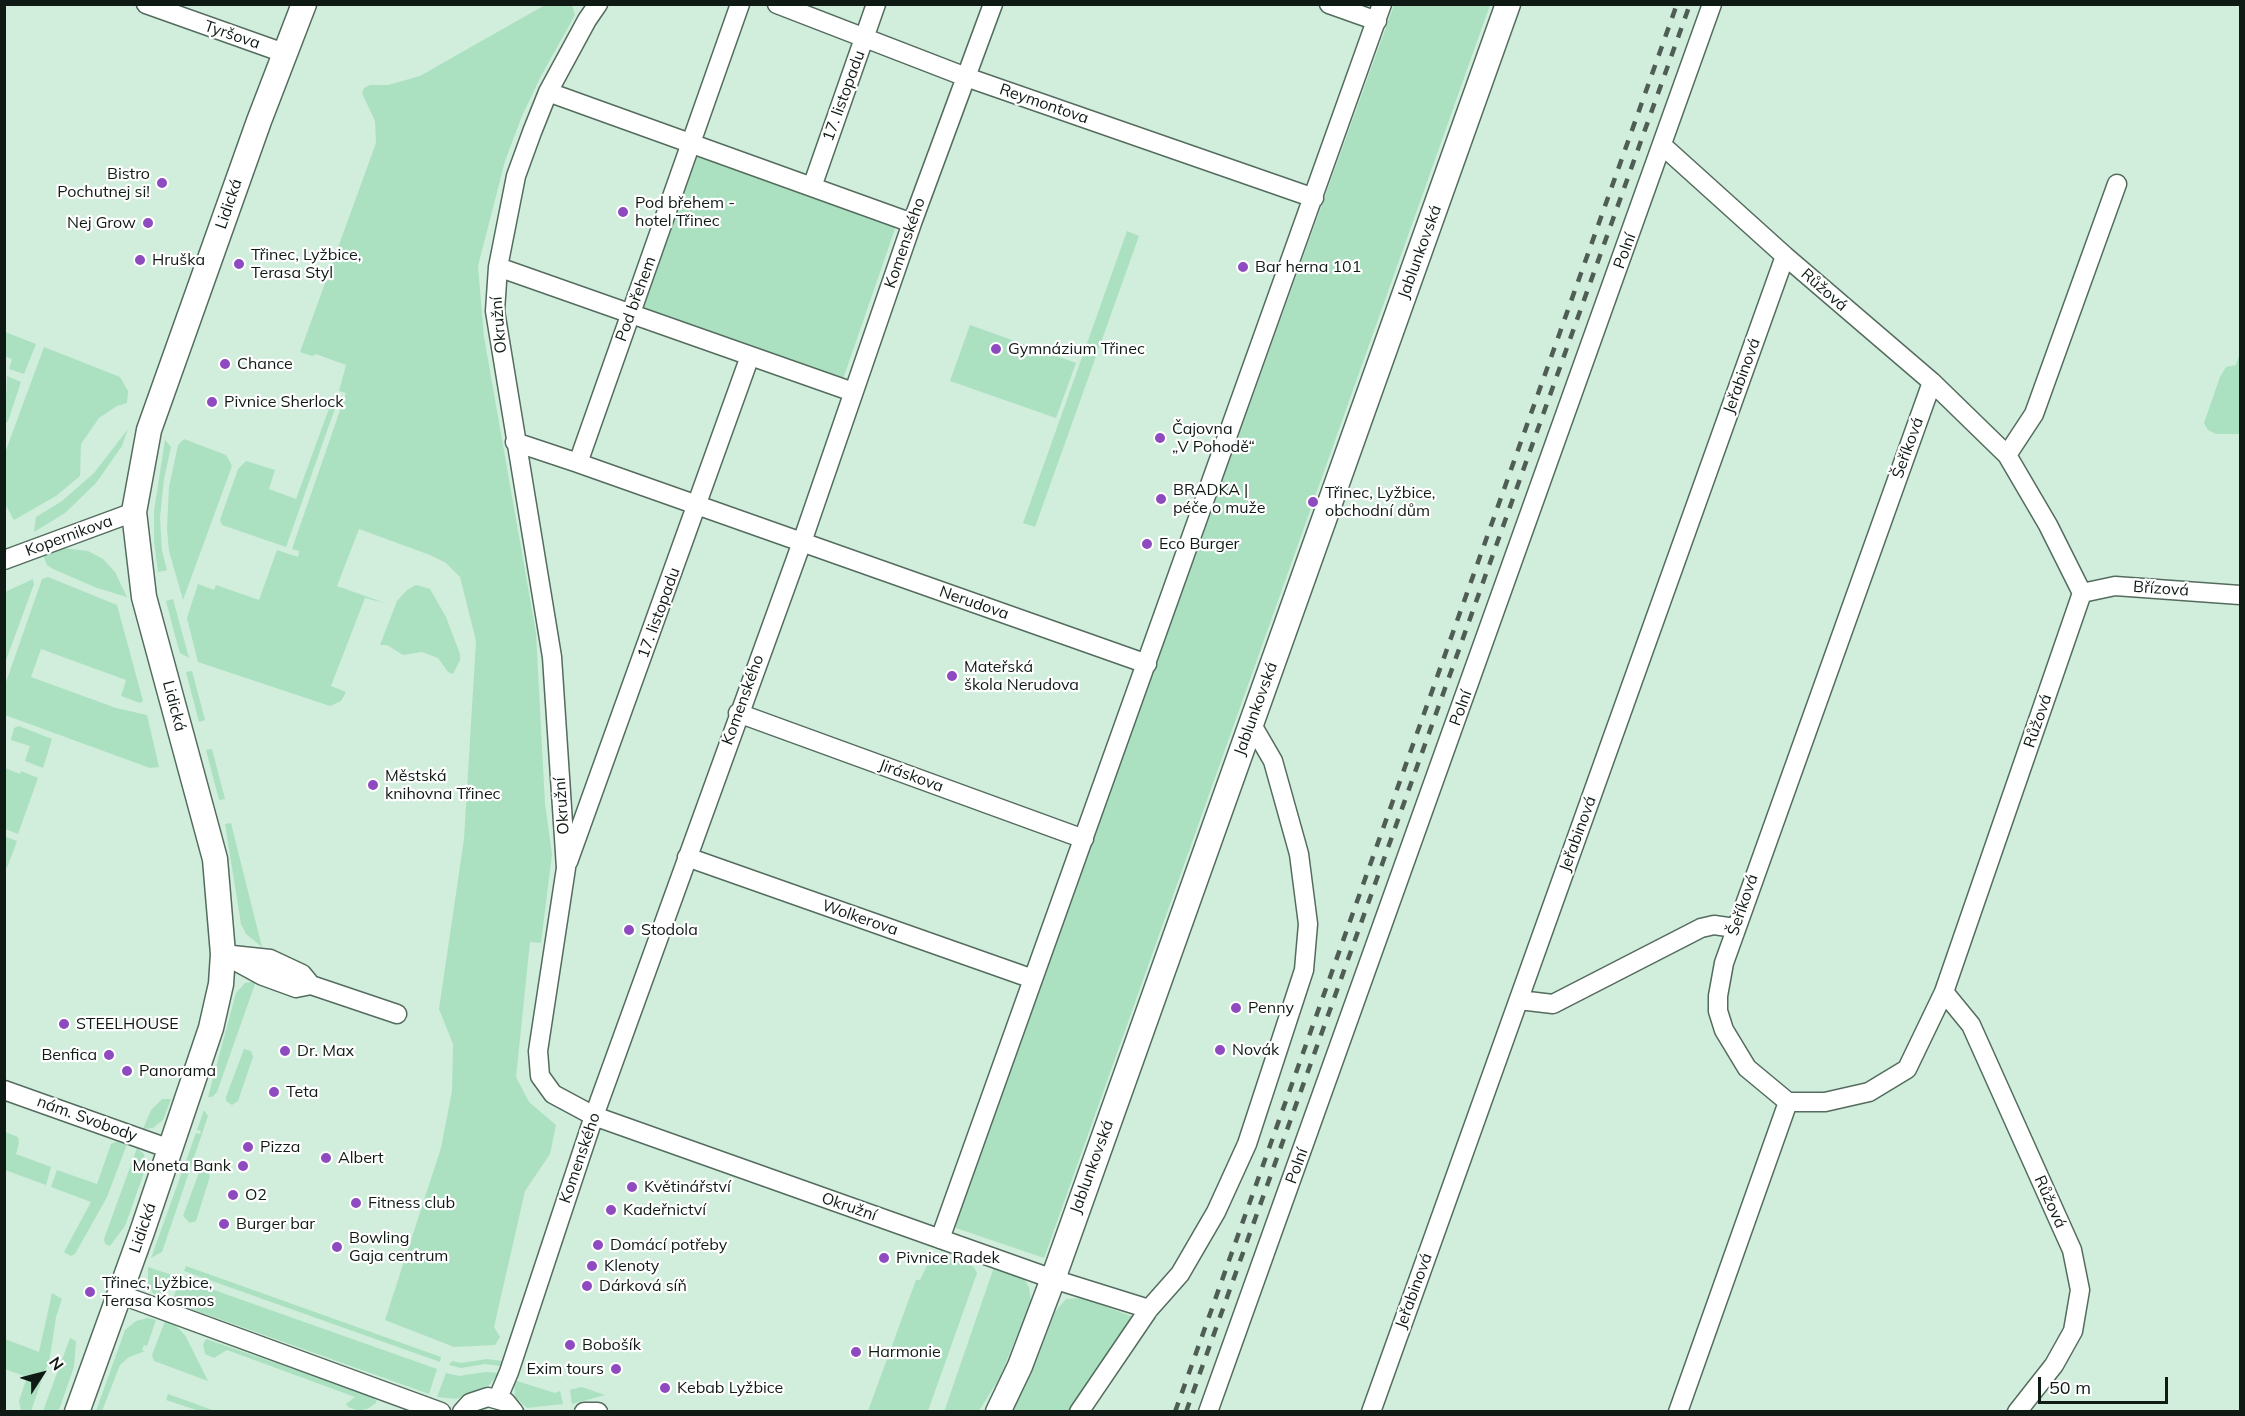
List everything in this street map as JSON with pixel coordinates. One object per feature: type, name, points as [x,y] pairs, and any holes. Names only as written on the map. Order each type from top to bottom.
[{"type":"main road","name":"Lidická","points":[[77,1412],[211,1028],[220,984],[223,954],[215,859],[144,597],[134,512],[149,430],[304,4]]},
{"type":"main road","name":"Jablunkovská","points":[[998,1412],[1020,1366],[1053,1279],[1508,4]]},
{"type":"street","name":"Tyršova","points":[[146,4],[285,53]]},
{"type":"street","name":"Okružní","points":[[598,4],[548,92],[516,176],[498,267],[495,311],[552,657],[566,868],[538,1051],[540,1076],[553,1095],[594,1116],[1053,1279],[1149,1309]]},
{"type":"street","name":"Pod břehem","points":[[578,463],[740,4]]},
{"type":"street","name":"Reymontova","points":[[777,4],[966,77],[1314,198]]},
{"type":"street","name":"17. listopadu","points":[[812,187],[876,4]]},
{"type":"street","name":"Komenského","points":[[498,1398],[594,1116],[738,712],[802,542],[912,223],[993,4]]},
{"type":"street","points":[[940,1239],[1379,13],[1329,4]]},
{"type":"street","name":"Polní","points":[[1208,1412],[1712,4]]},
{"type":"street","points":[[548,92],[912,223]]},
{"type":"street","name":"Růžová","points":[[1663,146],[1785,256],[1932,382],[2007,455],[2048,525],[2082,593],[1944,992],[1971,1025],[2072,1250],[2080,1290],[2073,1331],[2054,1365],[2017,1412]]},
{"type":"street","points":[[2007,455],[2034,414],[2117,184]]},
{"type":"street","name":"Jeřabinová","points":[[1371,1412],[1785,256]]},
{"type":"street","points":[[498,267],[853,392]]},
{"type":"street","name":"17. listopadu","points":[[566,868],[750,356]]},
{"type":"street","name":"Šeříková","points":[[1788,1102],[1747,1068],[1729,1039],[1718,1011],[1719,982],[1735,928],[1932,382]]},
{"type":"street","points":[[515,442],[578,463]]},
{"type":"street","name":"Nerudova","points":[[578,463],[1147,663]]},
{"type":"street","name":"Kopernikova","points":[[4,560],[134,512]]},
{"type":"street","name":"Břízová","points":[[2082,593],[2115,586],[2241,595]]},
{"type":"street","name":"Jiráskova","points":[[738,712],[1084,839]]},
{"type":"street","points":[[1079,1412],[1149,1309],[1180,1274],[1216,1212],[1247,1144],[1287,1024],[1308,946],[1306,904],[1299,854],[1273,761],[1251,723]]},
{"type":"street","name":"Wolkerova","points":[[687,857],[1033,979]]},
{"type":"street","points":[[1519,1000],[1553,1004],[1701,928],[1714,925],[1735,928]]},
{"type":"street","points":[[223,954],[270,959],[302,974],[311,985],[397,1014]]},
{"type":"street","points":[[1678,1412],[1788,1102],[1826,1102],[1869,1092],[1907,1069],[1944,992]]},
{"type":"street","name":"nám. Svobody","points":[[4,1090],[170,1149]]},
{"type":"street","points":[[119,1294],[441,1412]]},
{"type":"street","points":[[462,1412],[478,1398],[498,1398],[506,1402],[514,1412]]},
{"type":"street","points":[[584,1412],[598,1412]]},
{"type":"green space","points":[[545,5],[572,5],[575,15],[522,116],[505,161],[478,266],[484,337],[536,633],[545,804],[552,854],[541,943],[530,942],[516,1077],[529,1102],[556,1125],[550,1154],[525,1191],[494,1327],[500,1337],[495,1345],[454,1347],[385,1320],[441,1148],[452,1091],[453,1044],[439,1009],[464,839],[476,641],[460,577],[446,563],[430,555],[359,529],[337,586],[385,603],[365,598],[331,686],[346,692],[341,701],[330,706],[198,662],[187,618],[198,584],[214,590],[216,585],[259,600],[277,550],[298,557],[299,551],[292,549],[346,393],[339,391],[346,365],[316,354],[312,356],[300,352],[376,143],[375,121],[362,93],[364,88],[370,85],[388,85],[420,76]]},
{"type":"green space","points":[[1394,5],[1490,5],[1044,1258],[953,1227]]},
{"type":"green space","points":[[696,154],[891,222],[895,229],[842,382],[649,313],[642,306]]},
{"type":"green space","points":[[1127,231],[1139,236],[1035,527],[1023,523]]},
{"type":"green space","points":[[970,325],[1076,363],[1056,418],[950,381]]},
{"type":"green space","points":[[5,332],[36,344],[24,374],[9,369],[12,359],[5,356]]},
{"type":"green space","points":[[44,347],[120,377],[128,391],[127,403],[117,406],[99,418],[81,444],[80,476],[56,496],[14,520],[5,504],[5,453]]},
{"type":"green space","points":[[2240,353],[2240,434],[2216,434],[2208,430],[2204,423],[2220,377],[2226,367],[2236,365]]},
{"type":"green space","points":[[7,376],[21,382],[5,424]]},
{"type":"green space","points":[[334,395],[338,400],[286,547],[222,525],[220,520],[238,469],[246,461],[275,470],[269,489],[296,499]]},
{"type":"green space","points":[[128,429],[122,446],[96,483],[65,513],[34,532],[36,517],[62,501],[94,473]]},
{"type":"green space","points":[[184,439],[226,455],[232,466],[183,600],[169,551],[167,529],[169,487],[178,445]]},
{"type":"green space","points":[[165,440],[171,447],[164,479],[160,517],[162,551],[167,570],[158,572],[154,541],[154,511]]},
{"type":"green space","points":[[62,548],[88,551],[103,559],[115,572],[127,597],[97,588],[47,565],[42,552]]},
{"type":"green space","points":[[48,577],[117,605],[143,701],[140,703],[121,696],[126,680],[41,649],[31,677],[116,708],[147,715],[159,767],[150,768],[5,715],[5,685],[42,579]]},
{"type":"green space","points":[[33,579],[34,584],[5,663],[5,592]]},
{"type":"green space","points":[[416,585],[430,589],[446,617],[460,654],[460,660],[453,674],[448,672],[438,658],[422,652],[403,655],[387,645],[380,645],[397,601],[407,590]]},
{"type":"green space","points":[[173,599],[189,658],[180,653],[177,643],[166,601]]},
{"type":"green space","points":[[192,671],[205,720],[199,722],[186,672]]},
{"type":"green space","points":[[19,726],[52,739],[43,768],[25,761],[30,746],[11,740],[14,728]]},
{"type":"green space","points":[[212,749],[225,799],[219,800],[206,750]]},
{"type":"green space","points":[[5,768],[38,778],[18,834],[5,829]]},
{"type":"green space","points":[[231,823],[262,947],[246,934],[241,924],[225,824]]},
{"type":"green space","points":[[4,836],[17,841],[7,868],[5,867]]},
{"type":"green space","points":[[256,981],[217,1092],[212,1097],[208,1097],[236,993],[245,983]]},
{"type":"green space","points":[[244,1049],[251,1051],[253,1057],[238,1101],[232,1105],[226,1101],[226,1097]]},
{"type":"green space","points":[[162,1099],[171,1099],[163,1120],[153,1128],[143,1129],[151,1110]]},
{"type":"green space","points":[[204,1110],[208,1116],[162,1252],[151,1258],[196,1133],[200,1134],[201,1131],[197,1130]]},
{"type":"green space","points":[[5,1132],[18,1137],[16,1154],[51,1167],[46,1185],[5,1170]]},
{"type":"green space","points":[[118,1141],[127,1144],[107,1197],[75,1254],[71,1256],[64,1252],[91,1202],[51,1187],[57,1170],[97,1184],[111,1144]]},
{"type":"green space","points":[[137,1148],[144,1154],[146,1167],[125,1226],[110,1246],[105,1244],[104,1239]]},
{"type":"green space","points":[[201,1167],[207,1170],[210,1176],[196,1221],[190,1223],[183,1216]]},
{"type":"green space","points":[[933,1253],[973,1266],[977,1273],[928,1411],[868,1411],[916,1280],[920,1280]]},
{"type":"green space","points":[[186,1266],[441,1357],[440,1362],[184,1271]]},
{"type":"green space","points":[[148,1267],[172,1275],[164,1299],[153,1293],[148,1285]]},
{"type":"green space","points":[[994,1267],[1024,1279],[1029,1287],[1031,1301],[1000,1377],[979,1411],[944,1412]]},
{"type":"green space","points":[[180,1278],[437,1369],[429,1394],[172,1302]]},
{"type":"green space","points":[[52,1293],[62,1299],[56,1317],[50,1357],[31,1411],[21,1411],[19,1401],[27,1377],[5,1369],[5,1339],[39,1352]]},
{"type":"green space","points":[[1083,1298],[1136,1318],[1071,1411],[1011,1412],[1036,1362],[1055,1312],[1066,1299]]},
{"type":"green space","points":[[148,1318],[156,1320],[147,1346],[144,1345],[142,1350],[145,1351],[129,1357],[120,1365],[102,1411],[96,1411],[125,1330],[136,1321]]},
{"type":"green space","points":[[165,1321],[176,1326],[185,1335],[208,1381],[154,1361],[152,1355]]},
{"type":"green space","points":[[70,1338],[76,1341],[74,1367],[60,1407],[58,1411],[43,1411]]},
{"type":"green space","points":[[206,1339],[372,1396],[377,1402],[359,1411],[346,1404],[355,1397],[227,1350],[214,1358],[205,1354],[203,1344]]},
{"type":"green space","points":[[487,1359],[502,1361],[501,1366],[485,1364],[461,1368],[449,1365],[452,1361],[461,1363]]},
{"type":"green space","points":[[486,1372],[499,1373],[489,1385],[456,1399],[437,1397],[446,1373],[459,1376]]},
{"type":"green space","points":[[514,1380],[555,1393],[560,1391],[563,1404],[527,1408],[515,1397]]},
{"type":"green space","points":[[581,1387],[605,1395],[572,1404],[570,1390]]},
{"type":"green space","points":[[168,1394],[215,1411],[199,1411],[166,1400]]},
{"type":"railway","points":[[1175,1412],[1677,4]]},
{"type":"railway","points":[[1186,1412],[1690,4]]},
{"type":"place","name":"Bistro Pochutnej si!","points":[[162,183]]},
{"type":"place","name":"Pod břehem - hotel Třinec","points":[[623,212]]},
{"type":"place","name":"Nej Grow","points":[[148,223]]},
{"type":"place","name":"Hruška","points":[[140,260]]},
{"type":"place","name":"Třinec, Lyžbice, Terasa Styl","points":[[239,264]]},
{"type":"place","name":"Bar herna 101","points":[[1243,267]]},
{"type":"place","name":"Gymnázium Třinec","points":[[996,349]]},
{"type":"place","name":"Chance","points":[[225,364]]},
{"type":"place","name":"Pivnice Sherlock","points":[[212,402]]},
{"type":"place","name":"Čajovna „V Pohodě“","points":[[1160,438]]},
{"type":"place","name":"BRADKA | péče o muže","points":[[1161,499]]},
{"type":"place","name":"Třinec, Lyžbice, obchodní dům","points":[[1313,502]]},
{"type":"place","name":"Eco Burger","points":[[1147,544]]},
{"type":"place","name":"Mateřská škola Nerudova","points":[[952,676]]},
{"type":"place","name":"Městská knihovna Třinec","points":[[373,785]]},
{"type":"place","name":"Stodola","points":[[629,930]]},
{"type":"place","name":"Penny","points":[[1236,1008]]},
{"type":"place","name":"STEELHOUSE","points":[[64,1024]]},
{"type":"place","name":"Novák","points":[[1220,1050]]},
{"type":"place","name":"Dr. Max","points":[[285,1051]]},
{"type":"place","name":"Benfica","points":[[109,1055]]},
{"type":"place","name":"Panorama","points":[[127,1071]]},
{"type":"place","name":"Teta","points":[[274,1092]]},
{"type":"place","name":"Pizza","points":[[248,1147]]},
{"type":"place","name":"Albert","points":[[326,1158]]},
{"type":"place","name":"Moneta Bank","points":[[243,1166]]},
{"type":"place","name":"Květinářství","points":[[632,1187]]},
{"type":"place","name":"O2","points":[[233,1195]]},
{"type":"place","name":"Fitness club","points":[[356,1203]]},
{"type":"place","name":"Kadeřnictví","points":[[611,1210]]},
{"type":"place","name":"Burger bar","points":[[224,1224]]},
{"type":"place","name":"Domácí potřeby","points":[[598,1245]]},
{"type":"place","name":"Bowling Gaja centrum","points":[[337,1247]]},
{"type":"place","name":"Pivnice Radek","points":[[884,1258]]},
{"type":"place","name":"Klenoty","points":[[592,1266]]},
{"type":"place","name":"Dárková síň","points":[[587,1286]]},
{"type":"place","name":"Třinec, Lyžbice, Terasa Kosmos","points":[[90,1292]]},
{"type":"place","name":"Bobošík","points":[[570,1345]]},
{"type":"place","name":"Harmonie","points":[[856,1352]]},
{"type":"place","name":"Exim tours","points":[[616,1369]]},
{"type":"place","name":"Kebab Lyžbice","points":[[665,1388]]}]
